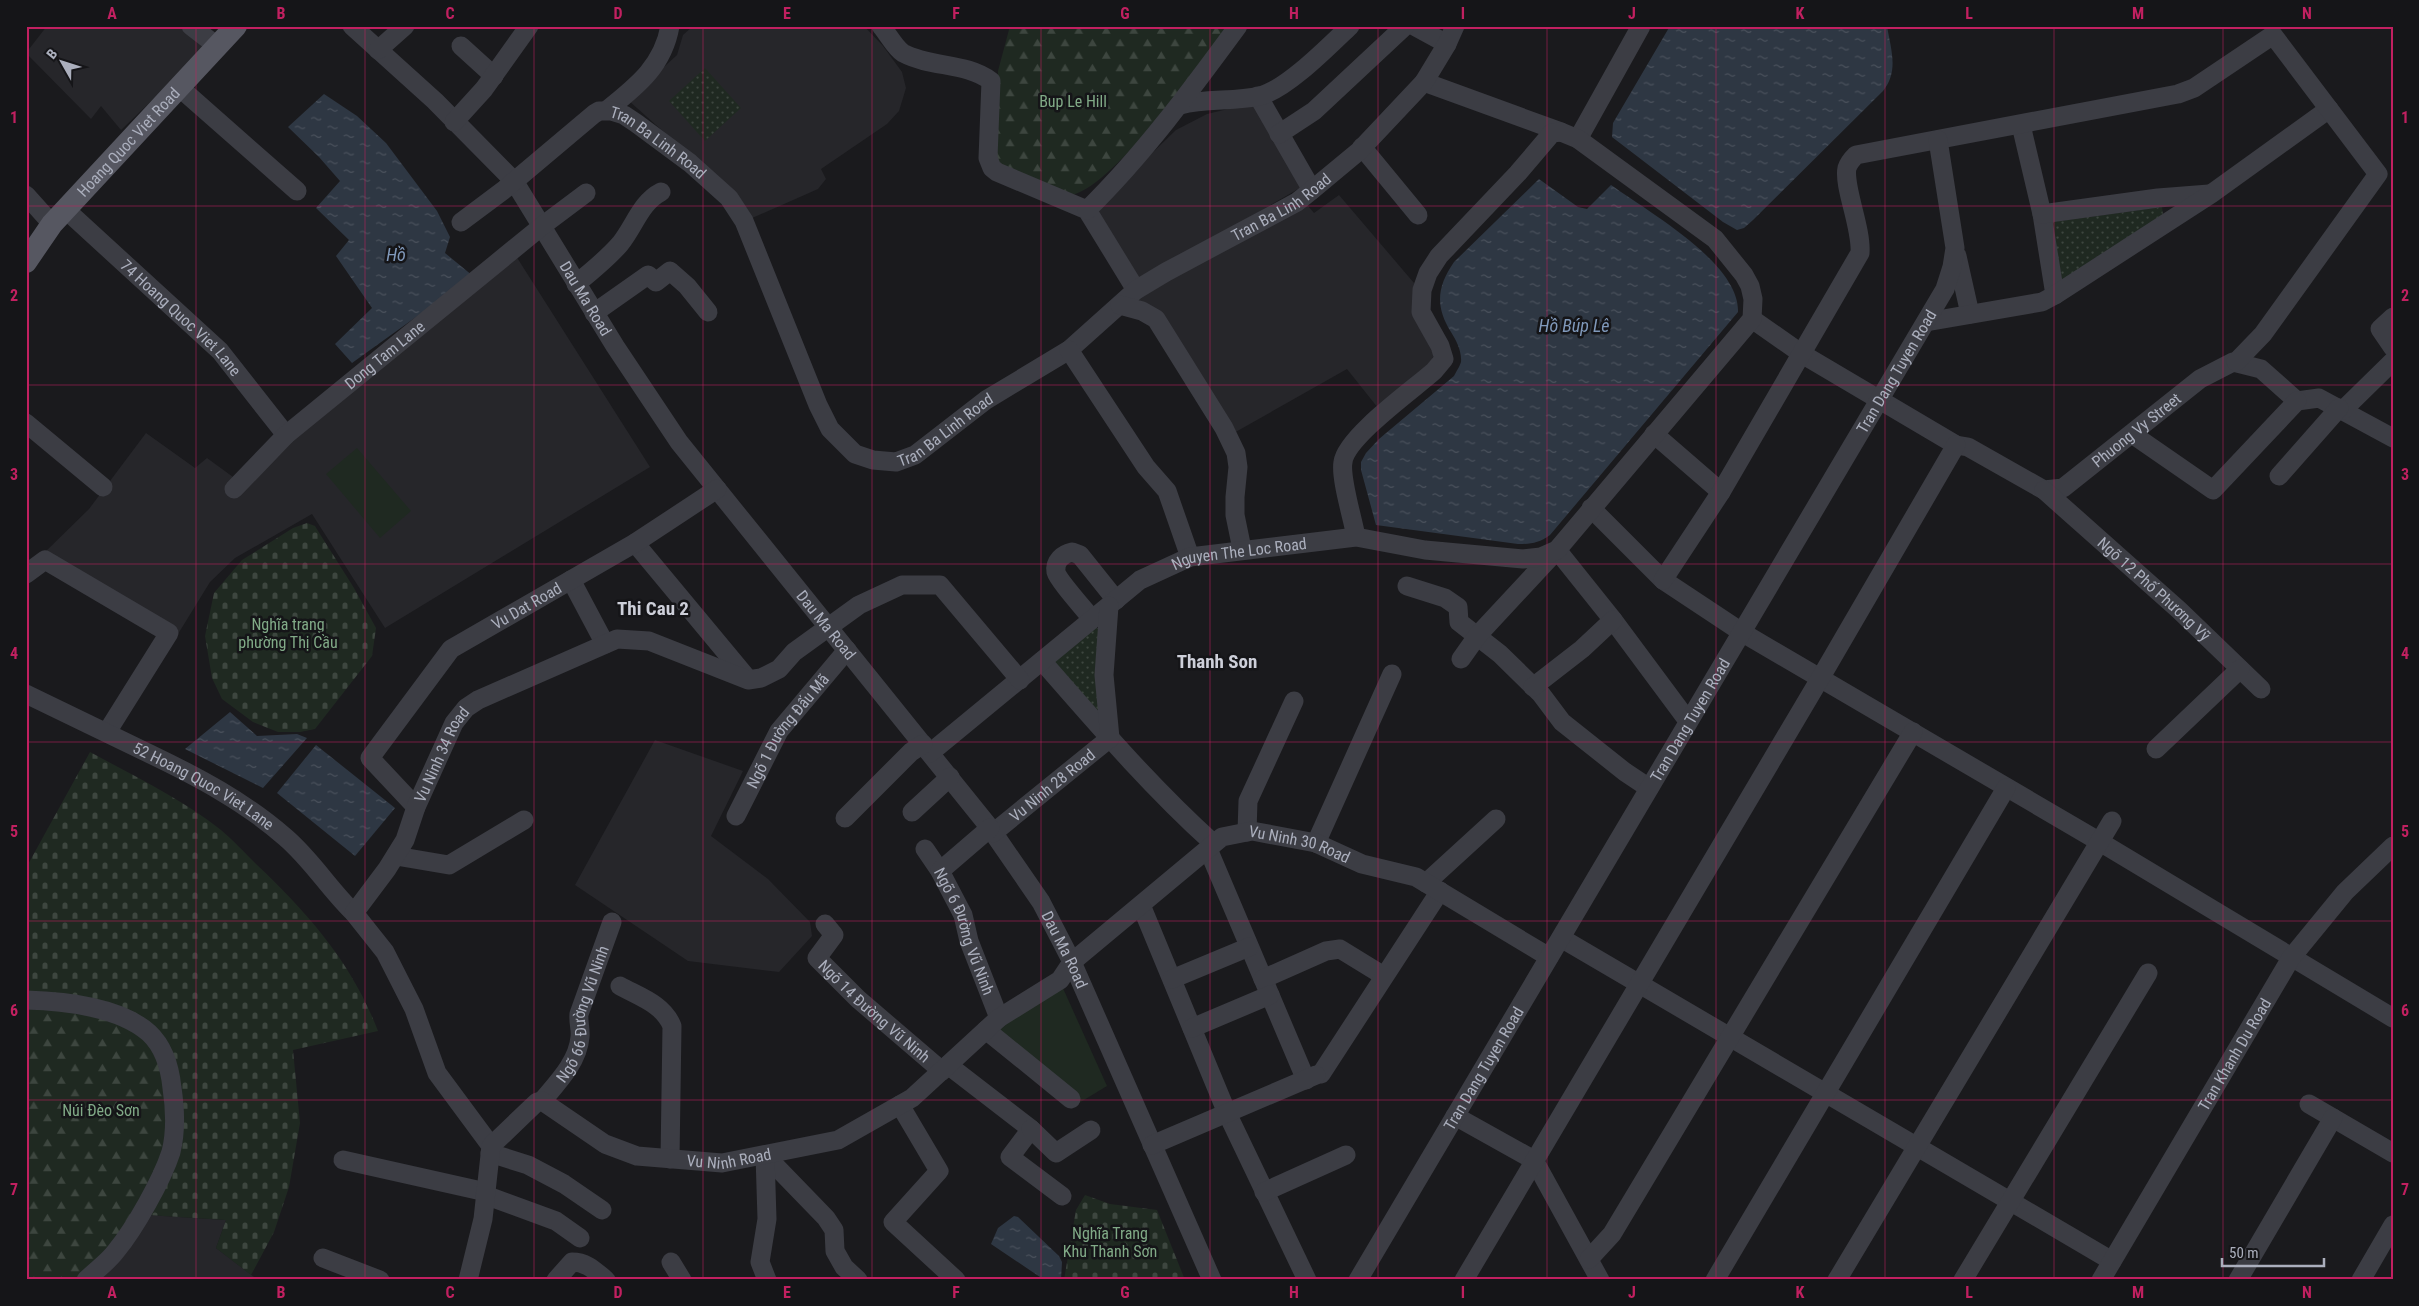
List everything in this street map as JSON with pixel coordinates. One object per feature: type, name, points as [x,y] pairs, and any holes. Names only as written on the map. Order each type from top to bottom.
[{"type":"main road","name":"Hoang Quoc Viet Road","points":[[26,262],[58,217],[236,26]]},
{"type":"street","points":[[191,26],[217,46]]},
{"type":"street","name":"Dau Ma Road","points":[[352,26],[514,181],[594,313],[664,421],[992,830],[1040,902],[1072,962],[1212,1280]]},
{"type":"street","points":[[378,50],[405,26]]},
{"type":"street","points":[[454,122],[494,76],[529,26]]},
{"type":"street","points":[[607,110],[642,82],[656,64],[667,44],[670,26]]},
{"type":"street","points":[[881,26],[902,52],[915,58],[981,73],[992,81],[988,158],[992,168],[1087,210],[1136,290]]},
{"type":"street","points":[[1087,210],[1117,180],[1180,105],[1238,26]]},
{"type":"street","points":[[1180,105],[1194,101],[1258,96],[1270,92],[1296,74],[1350,26]]},
{"type":"street","points":[[1278,134],[1314,111],[1405,26]]},
{"type":"street","points":[[1414,26],[1447,44]]},
{"type":"street","name":"Tran Ba Linh Road","points":[[461,222],[599,111],[607,110],[624,115],[690,163],[728,198],[744,221],[824,419],[839,440],[855,454],[885,462],[905,460],[926,448],[986,400],[1069,350],[1136,290],[1297,202],[1362,146],[1424,82],[1447,44],[1455,26]]},
{"type":"street","points":[[1569,136],[1641,26]]},
{"type":"street","points":[[1664,580],[1721,492],[1860,253],[1860,235],[1847,175],[1850,161],[1856,155],[2178,94],[2194,88],[2273,35],[2378,174],[2263,334],[2236,362],[2261,369],[2297,402]]},
{"type":"street","points":[[461,46],[494,76]]},
{"type":"street","points":[[1424,82],[1569,136],[1715,238],[1744,274],[1750,286],[1753,299],[1752,319],[1557,550],[1478,635],[1461,659]]},
{"type":"street","points":[[179,87],[297,191]]},
{"type":"street","points":[[1258,96],[1278,134],[1312,190]]},
{"type":"street","points":[[1926,322],[2042,302],[2211,194],[2329,109]]},
{"type":"street","points":[[2021,125],[2042,214],[2055,295]]},
{"type":"street","points":[[1356,537],[1342,466],[1345,453],[1358,436],[1430,375],[1444,359],[1444,354],[1421,312],[1422,290],[1428,273],[1439,256],[1518,173],[1550,135],[1569,136]]},
{"type":"street","name":"Tran Dang Tuyen Road","points":[[1358,1280],[1688,722],[1743,633],[1945,289],[1952,267],[1955,248],[1938,140]]},
{"type":"street","points":[[1362,146],[1418,215]]},
{"type":"street","points":[[576,284],[606,259],[624,238],[649,198],[661,192]]},
{"type":"street","name":"74 Hoang Quoc Viet Lane","points":[[26,194],[58,217],[220,351],[286,435]]},
{"type":"street","name":"Dong Tam Lane","points":[[234,489],[286,435],[542,226],[586,194]]},
{"type":"street","points":[[2042,214],[2158,198],[2211,194]]},
{"type":"street","points":[[1955,248],[1970,314]]},
{"type":"street","points":[[594,313],[648,275],[656,282],[670,272],[687,286],[708,312]]},
{"type":"street","points":[[1120,305],[1142,310],[1156,320],[1224,428],[1236,453],[1238,467],[1235,497],[1236,515],[1242,549]]},
{"type":"street","points":[[2393,317],[2380,330],[2393,348]]},
{"type":"street","points":[[1752,319],[1802,354],[1956,445],[1968,447],[2044,490]]},
{"type":"street","points":[[1069,350],[1146,467],[1167,491],[1190,557]]},
{"type":"street","points":[[2279,476],[2341,409],[2393,361]]},
{"type":"street","name":"Phuong Vy Street","points":[[2044,490],[2063,488],[2200,379],[2228,363],[2236,362]]},
{"type":"street","points":[[2132,434],[2213,490],[2297,402],[2319,398],[2393,438]]},
{"type":"street","points":[[26,423],[103,487]]},
{"type":"street","points":[[1654,434],[1721,492]]},
{"type":"street","points":[[1464,1280],[1822,677],[1956,445]]},
{"type":"street","name":"Vu Dat Road","points":[[416,807],[370,758],[451,649],[635,543],[717,489]]},
{"type":"street","name":"Ngõ 12 Phố Phương Vỹ","points":[[2044,490],[2179,610],[2261,689]]},
{"type":"street","points":[[1591,508],[1664,580],[1743,633],[1822,677],[2393,1018]]},
{"type":"street","name":"Nguyen The Loc Road","points":[[845,818],[911,752],[927,748],[1020,680],[1140,580],[1190,557],[1242,549],[1356,537],[1424,550],[1523,559],[1541,557],[1557,550]]},
{"type":"street","points":[[635,543],[748,680],[761,678],[779,669],[794,652],[828,626],[859,605],[902,585],[940,585],[1020,680]]},
{"type":"street","points":[[1557,550],[1613,620],[1688,722]]},
{"type":"street","points":[[1092,619],[1056,574],[1056,564],[1063,556],[1072,552],[1080,556],[1112,603],[1104,675],[1110,738]]},
{"type":"street","points":[[26,574],[45,560],[169,633],[107,732]]},
{"type":"street","points":[[571,580],[604,644]]},
{"type":"street","points":[[1407,586],[1445,598],[1458,607],[1459,622],[1478,635],[1533,687],[1562,722],[1649,788]]},
{"type":"street","points":[[1533,687],[1582,648],[1613,620]]},
{"type":"street","name":"Vu Ninh 34 Road","points":[[354,913],[396,856],[405,840],[416,807],[454,723],[466,708],[497,690],[616,640],[649,642],[748,680]]},
{"type":"street","name":"Ngõ 1 Đường Đấu Mã","points":[[736,816],[779,731],[847,650]]},
{"type":"street","points":[[1042,661],[1162,796],[1211,846],[1249,948],[1266,987],[1313,1077]]},
{"type":"street","points":[[2156,749],[2240,669]]},
{"type":"street","points":[[1316,843],[1392,674]]},
{"type":"street","name":"52 Hoang Quoc Viet Lane","points":[[26,694],[107,732],[212,786],[258,815],[308,858],[322,875],[333,893],[354,913]]},
{"type":"street","points":[[1247,832],[1248,801],[1294,701]]},
{"type":"street","points":[[1589,1259],[1612,1234],[1912,732]]},
{"type":"street","name":"Vu Ninh 28 Road","points":[[940,871],[1110,738]]},
{"type":"street","points":[[912,812],[950,777]]},
{"type":"street","points":[[1715,1280],[2006,788]]},
{"type":"street","points":[[1313,1077],[1384,976],[1433,887],[1496,818]]},
{"type":"street","points":[[396,856],[449,864],[524,820]]},
{"type":"street","points":[[1837,1280],[2112,821]]},
{"type":"street","name":"Vu Ninh 30 Road","points":[[1072,962],[1222,837],[1247,832],[1316,843],[1362,864],[1416,877],[1549,957]]},
{"type":"street","name":"Tran Khanh Du Road","points":[[2101,1280],[2291,958],[2345,892],[2393,846]]},
{"type":"street","name":"Ngõ 6 Đường Vũ Ninh","points":[[925,849],[940,871],[964,915],[969,941],[993,1024]]},
{"type":"street","points":[[1141,905],[1227,1113],[1307,1280]]},
{"type":"street","points":[[354,913],[385,952],[414,1009],[437,1073],[490,1150],[528,1165],[564,1184],[602,1210]]},
{"type":"street","name":"Ngõ 66 Đường Vũ Ninh","points":[[542,1101],[569,1068],[580,1037],[579,1014],[612,922]]},
{"type":"street","name":"Ngõ 14 Đường Vũ Ninh","points":[[825,924],[834,935],[817,958],[858,999],[945,1068]]},
{"type":"street","points":[[1561,938],[1825,1092],[1916,1148],[2112,1261]]},
{"type":"street","points":[[1172,979],[1249,948]]},
{"type":"street","points":[[1192,1028],[1326,951],[1340,949],[1384,976]]},
{"type":"street","name":"Vu Ninh Road","points":[[542,1101],[606,1144],[637,1156],[722,1163],[838,1140],[912,1098],[993,1024],[1060,980],[1072,962]]},
{"type":"street","points":[[1963,1280],[2148,973]]},
{"type":"street","points":[[620,986],[654,1004],[667,1014],[672,1026],[670,1159]]},
{"type":"street","points":[[26,1000],[82,1005],[115,1014],[148,1033],[163,1052],[171,1076],[175,1109],[171,1151],[144,1209],[116,1252],[86,1280]]},
{"type":"street","points":[[993,1024],[1071,1100]]},
{"type":"street","points":[[1152,1145],[1342,1065]]},
{"type":"street","points":[[945,1068],[1031,1128],[1056,1153],[1092,1130]]},
{"type":"street","points":[[468,1280],[483,1219],[490,1150],[533,1106],[542,1101]]},
{"type":"street","points":[[2309,1104],[2393,1154]]},
{"type":"street","points":[[900,1105],[939,1171],[893,1222],[956,1280]]},
{"type":"street","points":[[1455,1116],[1534,1160],[1600,1280]]},
{"type":"street","points":[[2238,1280],[2333,1118]]},
{"type":"street","points":[[1031,1128],[1010,1157],[1062,1196]]},
{"type":"street","points":[[765,1155],[766,1219],[760,1262],[766,1280]]},
{"type":"street","points":[[765,1155],[826,1218],[834,1230],[835,1250],[844,1267],[858,1280]]},
{"type":"street","points":[[1264,1192],[1346,1155]]},
{"type":"street","points":[[343,1160],[486,1194],[556,1220],[580,1238]]},
{"type":"street","points":[[2361,1280],[2393,1225]]},
{"type":"street","points":[[323,1258],[380,1280]]},
{"type":"street","points":[[556,1280],[572,1262],[579,1262],[586,1264],[606,1280]]},
{"type":"street","points":[[671,1262],[682,1280]]},
{"type":"shaded area","points":[[47,26],[190,26],[213,42],[121,130],[101,106],[91,119],[26,53]]},
{"type":"shaded area","points":[[693,26],[864,26],[883,46],[902,72],[906,88],[899,111],[887,124],[821,169],[826,179],[818,189],[750,219],[732,193],[628,100],[677,55],[683,35]]},
{"type":"shaded area","points":[[1257,102],[1305,185],[1138,282],[1093,210],[1176,130],[1207,114]]},
{"type":"shaded area","points":[[1339,195],[1414,283],[1413,315],[1434,355],[1428,367],[1378,408],[1347,369],[1225,438],[1136,295],[1304,201],[1314,213]]},
{"type":"shaded area","points":[[516,256],[650,467],[385,628],[312,514],[235,558],[210,582],[178,634],[40,557],[89,509],[146,433],[195,468],[207,458],[233,477]]},
{"type":"shaded area","points":[[655,740],[743,771],[711,836],[768,879],[810,922],[812,936],[779,972],[688,961],[575,885]]},
{"type":"shaded area","points":[[148,1215],[226,1220],[216,1248],[258,1280],[100,1280]]},
{"type":"green space","name":"Bup Le Hill","points":[[1010,26],[1231,26],[1178,94],[1130,150],[1107,173],[1086,189],[1069,195],[1001,164],[997,159],[998,71]]},
{"type":"green space","points":[[705,68],[741,108],[705,141],[669,101]]},
{"type":"green space","points":[[2162,207],[2163,215],[2062,281],[2052,222]]},
{"type":"green space","points":[[357,448],[411,511],[380,538],[326,474]]},
{"type":"green space","name":"Nghĩa trang phường Thị Cầu","points":[[307,523],[315,526],[354,588],[376,628],[372,656],[315,729],[300,732],[278,732],[253,722],[222,699],[212,678],[205,636],[214,593],[242,560],[293,528]]},
{"type":"green space","points":[[1093,626],[1101,630],[1102,716],[1052,664]]},
{"type":"green space","points":[[90,752],[190,808],[221,830],[234,842],[293,901],[327,940],[355,983],[378,1031],[293,1050],[300,1123],[289,1187],[274,1232],[251,1275],[216,1248],[226,1220],[148,1215],[178,1153],[151,1032],[26,997],[26,868]]},
{"type":"green space","points":[[1062,986],[1107,1086],[1079,1103],[994,1029]]},
{"type":"green space","name":"Núi Đèo Sơn","points":[[26,1004],[119,1019],[169,1060],[176,1145],[96,1280],[26,1280]]},
{"type":"green space","name":"Nghĩa Trang Khu Thanh Sơn","points":[[1085,1195],[1110,1204],[1157,1210],[1185,1280],[1064,1280],[1076,1210]]},
{"type":"water","points":[[1670,26],[1887,26],[1892,52],[1891,76],[1883,91],[1753,220],[1744,228],[1737,230],[1723,222],[1612,137],[1613,123]]},
{"type":"water","name":"Hồ","points":[[324,94],[357,116],[386,143],[437,211],[450,237],[445,253],[473,276],[352,363],[335,344],[372,308],[336,256],[349,240],[316,208],[340,181],[319,157],[288,127]]},
{"type":"water","name":"Hồ Búp Lê","points":[[1539,179],[1578,207],[1587,209],[1611,185],[1668,224],[1708,257],[1724,275],[1735,294],[1738,312],[1546,538],[1527,544],[1518,544],[1376,525],[1361,470],[1361,462],[1366,453],[1379,439],[1454,376],[1461,362],[1461,354],[1442,314],[1440,305],[1441,288],[1448,271],[1454,262]]},
{"type":"water","points":[[230,712],[257,736],[297,734],[307,738],[263,788],[185,749]]},
{"type":"water","points":[[316,745],[395,808],[355,856],[277,793]]},
{"type":"water","points":[[1014,1216],[1018,1217],[1059,1256],[1062,1262],[1061,1280],[1039,1280],[1040,1277],[991,1244],[998,1228]]},
{"type":"district","name":"Thi Cau 2","points":[[653,608]]},
{"type":"district","name":"Thanh Son","points":[[1217,661]]}]
